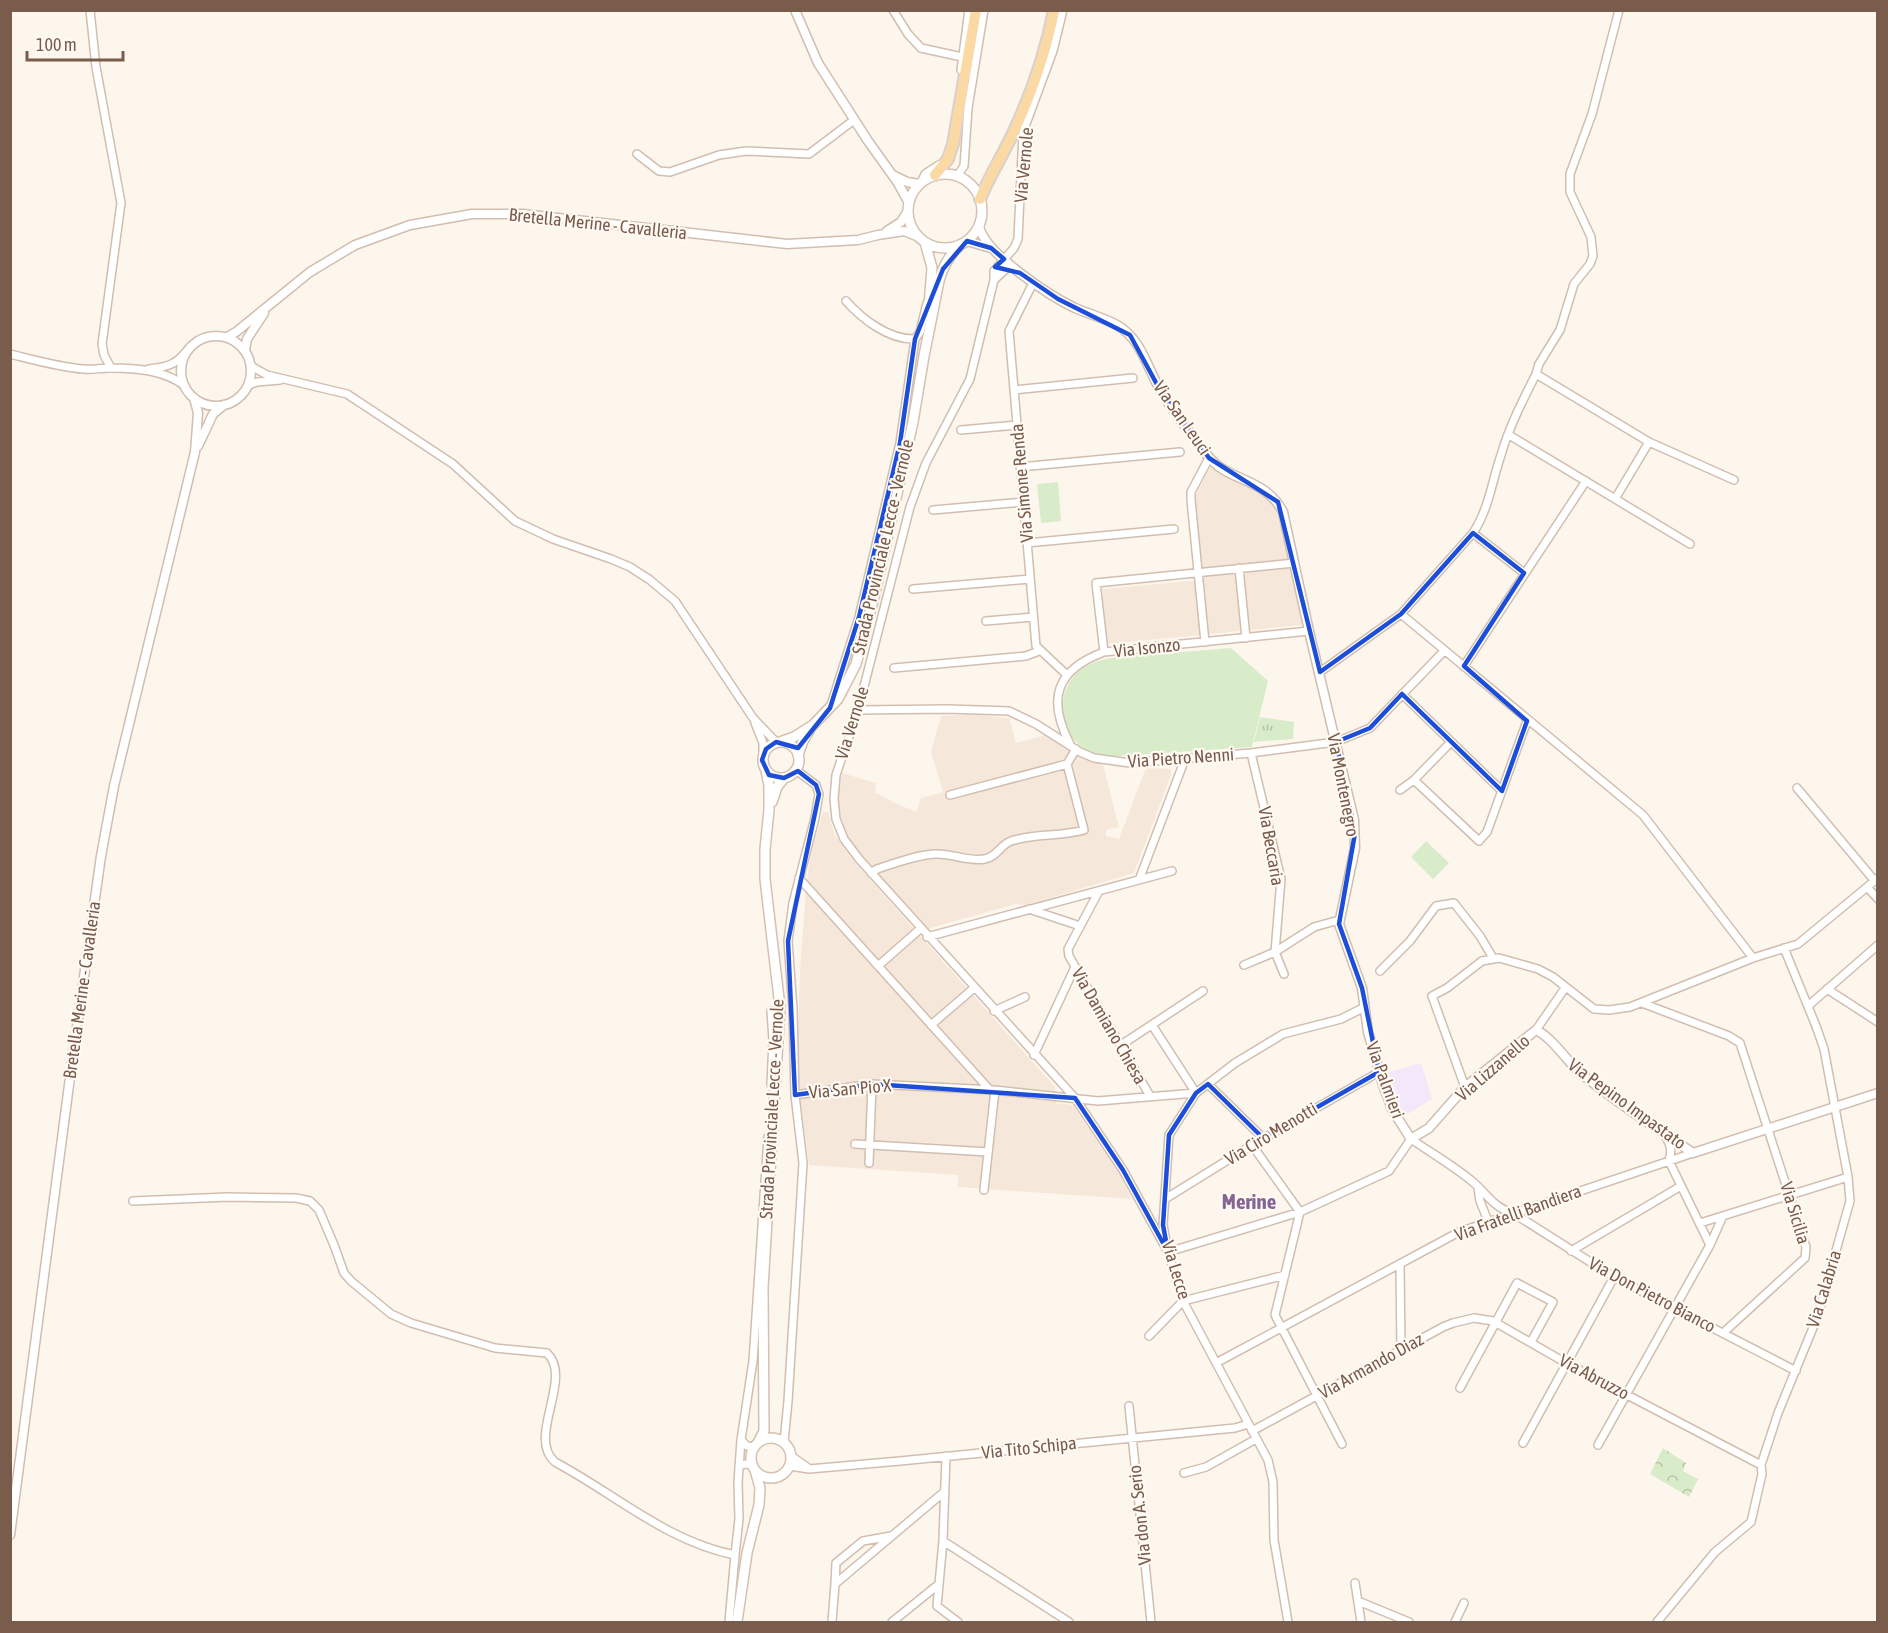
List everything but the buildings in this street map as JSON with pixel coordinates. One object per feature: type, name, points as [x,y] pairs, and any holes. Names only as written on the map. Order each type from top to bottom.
[{"type":"main road","points":[[909,207],[913,192],[920,184],[935,175],[948,159],[953,144],[976,10]]},
{"type":"main road","points":[[980,199],[988,178],[1003,154],[1024,107],[1047,42],[1054,10]]},
{"type":"main road","points":[[935,175],[957,176],[970,184],[980,199],[982,208],[979,226]]},
{"type":"main road","name":"Strada Provinciale Lecce - Vernole","points":[[909,207],[913,230],[922,239],[932,268],[924,356]]},
{"type":"main road","name":"Strada Provinciale Lecce - Vernole","points":[[796,770],[802,741],[813,725],[838,699],[856,664],[874,597],[913,422],[924,356],[943,269],[953,251],[964,243],[979,226]]},
{"type":"main road","points":[[922,239],[939,248],[954,247],[964,243]]},
{"type":"main road","name":"Strada Provinciale Lecce - Vernole","points":[[737,1623],[747,1553],[759,1505],[760,1488],[752,1453],[764,1431],[763,1287],[780,1007],[765,879],[769,785],[762,760],[763,754],[771,745],[794,738],[813,725]]},
{"type":"main road","points":[[778,742],[791,745],[798,755]]},
{"type":"main road","points":[[766,771],[774,777],[784,778],[796,770]]},
{"type":"main road","name":"Strada Provinciale Lecce - Vernole","points":[[769,810],[777,787],[784,778]]},
{"type":"main road","name":"Strada Provinciale Lecce - Vernole","points":[[759,1505],[774,1478],[781,1476],[791,1461],[788,1446],[780,1440],[764,1408]]},
{"type":"main road","points":[[756,1445],[763,1440],[780,1440]]},
{"type":"main road","points":[[754,1467],[764,1476],[774,1478]]},
{"type":"street","points":[[90,10],[96,68],[121,203],[102,344],[104,355],[111,368]]},
{"type":"street","points":[[795,10],[818,63],[905,193],[909,207]]},
{"type":"street","points":[[893,10],[908,34],[921,48],[962,57]]},
{"type":"street","points":[[890,172],[908,182],[920,184],[925,174],[944,159],[969,10]]},
{"type":"street","points":[[957,176],[964,166],[968,108],[984,10]]},
{"type":"street","name":"Via Vernole","points":[[1063,10],[1053,51],[1023,132],[1018,239],[1005,260],[996,267],[970,379],[934,446],[913,495],[858,710],[836,775],[834,808],[844,839],[871,873],[1076,1100],[1123,1170],[1168,1252]]},
{"type":"street","points":[[1320,672],[1401,614],[1473,533],[1486,508],[1501,453],[1539,364],[1560,330],[1574,284],[1590,264],[1593,256],[1591,237],[1570,192],[1570,174],[1592,114],[1619,10]]},
{"type":"street","points":[[637,154],[659,171],[670,172],[719,154],[746,152],[809,154],[854,120]]},
{"type":"street","name":"Bretella Merine - Cavalleria","points":[[878,235],[901,222],[909,207]]},
{"type":"street","name":"Bretella Merine - Cavalleria","points":[[227,337],[310,272],[356,245],[410,225],[472,214],[523,214],[787,244],[858,240],[904,231],[922,239]]},
{"type":"street","points":[[979,226],[980,232],[991,248]]},
{"type":"street","points":[[964,243],[991,248]]},
{"type":"street","name":"Via San Leuci","points":[[991,248],[1034,283],[1075,308],[1114,324],[1130,335],[1165,398],[1209,458],[1257,485],[1278,502],[1287,527],[1309,631]]},
{"type":"street","name":"Via Vernole","points":[[1002,273],[1007,267],[1005,260]]},
{"type":"street","points":[[994,280],[1002,273],[1013,271],[1020,273]]},
{"type":"street","name":"Via Simone Renda","points":[[1034,283],[1009,332],[1033,617],[1036,646],[1039,651]]},
{"type":"street","points":[[830,708],[859,617],[897,455],[915,339],[920,332],[927,301],[930,298]]},
{"type":"street","points":[[846,301],[866,320],[905,340],[915,339]]},
{"type":"street","name":"Bretella Merine - Cavalleria","points":[[245,350],[248,339],[268,305]]},
{"type":"street","points":[[10,354],[64,367],[86,370],[111,368],[143,370],[175,378],[194,398],[208,405],[224,405],[239,398],[249,385],[251,366],[245,350],[237,342],[227,337],[211,336],[196,342],[178,362],[170,366],[143,370]]},
{"type":"street","points":[[905,340],[912,356]]},
{"type":"street","points":[[185,353],[181,370],[185,386]]},
{"type":"street","points":[[251,366],[267,375],[347,394],[453,464],[515,521],[553,539],[630,567],[650,580],[675,601],[753,718],[763,742],[763,754]]},
{"type":"street","points":[[1536,374],[1650,442],[1734,480]]},
{"type":"street","points":[[1014,390],[1133,378]]},
{"type":"street","points":[[249,385],[286,380]]},
{"type":"street","name":"Bretella Merine - Cavalleria","points":[[10,1535],[101,856],[114,786],[195,452],[198,413],[194,398]]},
{"type":"street","name":"Bretella Merine - Cavalleria","points":[[195,452],[213,414],[224,405]]},
{"type":"street","points":[[961,430],[1017,425]]},
{"type":"street","points":[[1509,435],[1690,544]]},
{"type":"street","points":[[1615,499],[1650,442]]},
{"type":"street","points":[[1020,467],[1180,452]]},
{"type":"street","points":[[1205,642],[1191,492],[1209,458]]},
{"type":"street","points":[[1464,666],[1586,481]]},
{"type":"street","points":[[933,510],[1023,502]]},
{"type":"street","points":[[1027,543],[1174,529]]},
{"type":"street","points":[[1473,533],[1524,573]]},
{"type":"street","points":[[1104,652],[1096,583],[1294,562]]},
{"type":"street","points":[[1239,568],[1246,638]]},
{"type":"street","points":[[913,589],[1030,579]]},
{"type":"street","points":[[1401,614],[1527,721],[1643,815],[1754,958]]},
{"type":"street","points":[[986,621],[1033,617]]},
{"type":"street","name":"Via Isonzo","points":[[1067,675],[1085,659],[1104,652],[1309,631]]},
{"type":"street","name":"Via Montenegro","points":[[1309,631],[1355,833],[1355,848],[1339,920],[1342,936],[1362,988],[1363,1008]]},
{"type":"street","points":[[871,873],[877,869],[935,854],[977,860],[986,859],[997,854],[1008,842],[1040,836],[1071,834],[1084,830],[1067,764],[1073,747],[1059,721],[1056,704],[1067,675],[1039,651],[1026,656],[894,668]]},
{"type":"street","name":"Via Pietro Nenni","points":[[858,710],[1010,711],[1094,758],[1112,762],[1130,763],[1251,753],[1336,742],[1370,728],[1444,651]]},
{"type":"street","points":[[1402,694],[1502,791]]},
{"type":"street","points":[[753,718],[778,742]]},
{"type":"street","points":[[1414,780],[1479,841],[1486,832],[1527,721]]},
{"type":"street","points":[[1400,790],[1414,780],[1451,742]]},
{"type":"street","name":"Via Beccaria","points":[[1251,753],[1281,879],[1275,952],[1284,974]]},
{"type":"street","points":[[1139,880],[1185,759]]},
{"type":"street","points":[[950,795],[1067,764]]},
{"type":"street","name":"Via San Pio X","points":[[796,770],[816,785],[819,794],[793,903],[788,941],[793,1009],[795,1095],[872,1084],[992,1089],[1076,1100]]},
{"type":"street","points":[[1465,1087],[1432,996],[1447,988],[1482,961],[1493,958],[1538,969],[1553,977],[1594,1009],[1609,1011],[1642,1003],[1754,958],[1798,944],[1876,879],[1797,788]]},
{"type":"street","points":[[927,937],[1172,871]]},
{"type":"street","points":[[799,878],[931,1025],[992,1089],[984,1190]]},
{"type":"street","points":[[1867,887],[1878,899]]},
{"type":"street","name":"Via Damiano Chiesa","points":[[1099,891],[1068,949],[1069,956],[1150,1096]]},
{"type":"street","points":[[1380,971],[1410,941],[1436,906],[1454,903],[1480,936],[1493,958]]},
{"type":"street","points":[[1029,909],[1080,926]]},
{"type":"street","points":[[1244,965],[1275,952],[1314,927],[1339,920]]},
{"type":"street","points":[[878,966],[920,929]]},
{"type":"street","points":[[1808,1006],[1878,945]]},
{"type":"street","name":"Via Calabria","points":[[1657,1623],[1714,1552],[1752,1522],[1762,1474],[1761,1465],[1817,1318],[1850,1202],[1836,1106],[1824,1049],[1784,948]]},
{"type":"street","points":[[1034,1055],[1075,967]]},
{"type":"street","points":[[931,1025],[974,988]]},
{"type":"street","name":"Via Lizzanello","points":[[1411,1139],[1430,1128],[1465,1087],[1536,1030],[1565,988]]},
{"type":"street","points":[[1827,989],[1878,1022]]},
{"type":"street","points":[[1121,1045],[1203,992]]},
{"type":"street","points":[[994,1011],[1025,997]]},
{"type":"street","name":"Via Sicilia","points":[[1642,1003],[1729,1036],[1740,1043],[1769,1127],[1807,1255],[1723,1333]]},
{"type":"street","name":"Via Palmieri","points":[[1363,1008],[1379,1072],[1393,1111],[1406,1133],[1478,1188],[1494,1205],[1513,1213]]},
{"type":"street","name":"Via Lecce","points":[[1288,1623],[1274,1540],[1273,1482],[1268,1460],[1184,1300],[1168,1252],[1163,1225],[1169,1136],[1196,1093],[1235,1063],[1283,1034],[1341,1018],[1363,1008]]},
{"type":"street","points":[[729,1623],[739,1519],[741,1440],[753,1361],[770,1104],[771,1011]]},
{"type":"street","points":[[1076,1100],[1098,1101],[1196,1093],[1152,1025]]},
{"type":"street","name":"Via Pepino Impastato","points":[[1536,1030],[1584,1076],[1693,1153]]},
{"type":"street","name":"Via Ciro Menotti","points":[[1165,1199],[1263,1138],[1379,1072]]},
{"type":"street","points":[[868,1163],[872,1084]]},
{"type":"street","points":[[1208,1084],[1263,1138]]},
{"type":"street","name":"Via Fratelli Bandiera","points":[[1216,1363],[1459,1232],[1769,1127],[1878,1093]]},
{"type":"street","points":[[780,1440],[788,1401],[803,1163],[795,1095]]},
{"type":"street","points":[[1664,1133],[1670,1143],[1669,1161],[1710,1245]]},
{"type":"street","points":[[1168,1252],[1299,1212],[1389,1171],[1411,1139]]},
{"type":"street","points":[[855,1143],[988,1152]]},
{"type":"street","points":[[1252,1145],[1299,1212],[1275,1315],[1342,1444]]},
{"type":"street","points":[[1700,1223],[1848,1177]]},
{"type":"street","points":[[1571,1251],[1682,1186]]},
{"type":"street","points":[[1478,1188],[1480,1201],[1488,1221]]},
{"type":"street","points":[[133,1201],[227,1197],[296,1198],[310,1201],[319,1210],[344,1273],[391,1314],[411,1323],[485,1346],[538,1352],[553,1360],[555,1367],[553,1396],[545,1446],[552,1459],[660,1528],[713,1550],[735,1555]]},
{"type":"street","name":"Via Don Pietro Bianco","points":[[1513,1213],[1614,1277],[1796,1371]]},
{"type":"street","points":[[1598,1445],[1676,1308],[1722,1218]]},
{"type":"street","points":[[1400,1265],[1401,1350]]},
{"type":"street","points":[[1149,1336],[1184,1300],[1285,1275]]},
{"type":"street","points":[[1523,1443],[1614,1277]]},
{"type":"street","points":[[1460,1388],[1517,1282],[1553,1302],[1531,1342]]},
{"type":"street","name":"Via Armando Diaz","points":[[1252,1431],[1453,1323],[1474,1318],[1495,1322]]},
{"type":"street","name":"Via Abruzzo","points":[[1495,1322],[1566,1363],[1761,1465]]},
{"type":"street","name":"Via don A. Serio","points":[[1129,1407],[1151,1623]]},
{"type":"street","name":"Via Tito Schipa","points":[[791,1461],[809,1468],[1235,1428],[1248,1424]]},
{"type":"street","points":[[1184,1473],[1206,1467],[1256,1439]]},
{"type":"street","points":[[741,1440],[747,1446],[756,1445]]},
{"type":"street","points":[[946,1456],[943,1541],[937,1606],[958,1623]]},
{"type":"street","points":[[739,1466],[745,1464],[754,1467]]},
{"type":"street","points":[[835,1584],[944,1492]]},
{"type":"street","points":[[832,1623],[836,1563],[863,1541],[891,1536]]},
{"type":"street","points":[[943,1541],[1069,1623]]},
{"type":"street","points":[[1355,1583],[1361,1623]]},
{"type":"street","points":[[892,1623],[939,1584]]},
{"type":"street","points":[[1358,1600],[1409,1623]]},
{"type":"street","points":[[1455,1623],[1464,1603]]},
{"type":"highlighted area","points":[[967,241],[991,248],[1004,259],[995,267],[1020,273],[1058,299],[1130,335],[1160,390],[1209,458],[1278,502],[1320,672],[1401,614],[1473,533],[1524,573],[1464,666],[1527,721],[1502,791],[1402,694],[1370,728],[1336,742],[1355,833],[1339,924],[1362,988],[1379,1072],[1263,1138],[1208,1084],[1196,1093],[1169,1135],[1163,1225],[1168,1252],[1123,1170],[1075,1098],[872,1084],[795,1095],[788,941],[819,794],[816,785],[798,771],[784,778],[769,775],[762,760],[766,749],[776,742],[798,748],[830,708],[859,617],[900,443],[915,339],[943,269]]},
{"type":"shaded area","points":[[1210,467],[1256,491],[1268,499],[1276,510],[1284,536],[1302,625],[1107,644],[1102,589],[1202,580],[1195,497]]},
{"type":"shaded area","points":[[968,714],[1009,718],[1016,743],[1045,735],[1066,749],[1103,765],[1119,827],[1106,830],[1106,836],[1119,839],[1146,768],[1171,769],[1171,775],[1134,873],[1026,905],[1016,904],[927,929],[851,843],[839,806],[839,787],[842,773],[876,783],[875,792],[916,812],[921,798],[943,792],[931,752],[941,716]]},
{"type":"shaded area","points":[[823,812],[828,812],[835,835],[850,857],[1055,1087],[1056,1103],[1073,1105],[1118,1171],[1132,1199],[958,1187],[958,1175],[809,1165],[801,1104],[798,1037],[800,969],[807,879],[811,853]]},
{"type":"shaded area","points":[[1421,1063],[1432,1099],[1401,1118],[1393,1101],[1385,1073]]},
{"type":"green space","points":[[1058,482],[1061,521],[1041,523],[1037,484]]},
{"type":"green space","points":[[1231,648],[1268,681],[1252,747],[1105,757],[1078,744],[1069,733],[1063,715],[1064,695],[1074,676],[1094,662],[1119,657]]},
{"type":"green space","points":[[1260,717],[1294,722],[1293,739],[1254,742]]},
{"type":"green space","points":[[1426,841],[1449,863],[1433,879],[1411,857]]},
{"type":"green space","points":[[1663,1448],[1686,1463],[1683,1471],[1698,1479],[1689,1497],[1650,1474]]},
{"type":"district","name":"Merine","points":[[1249,1202]]}]
